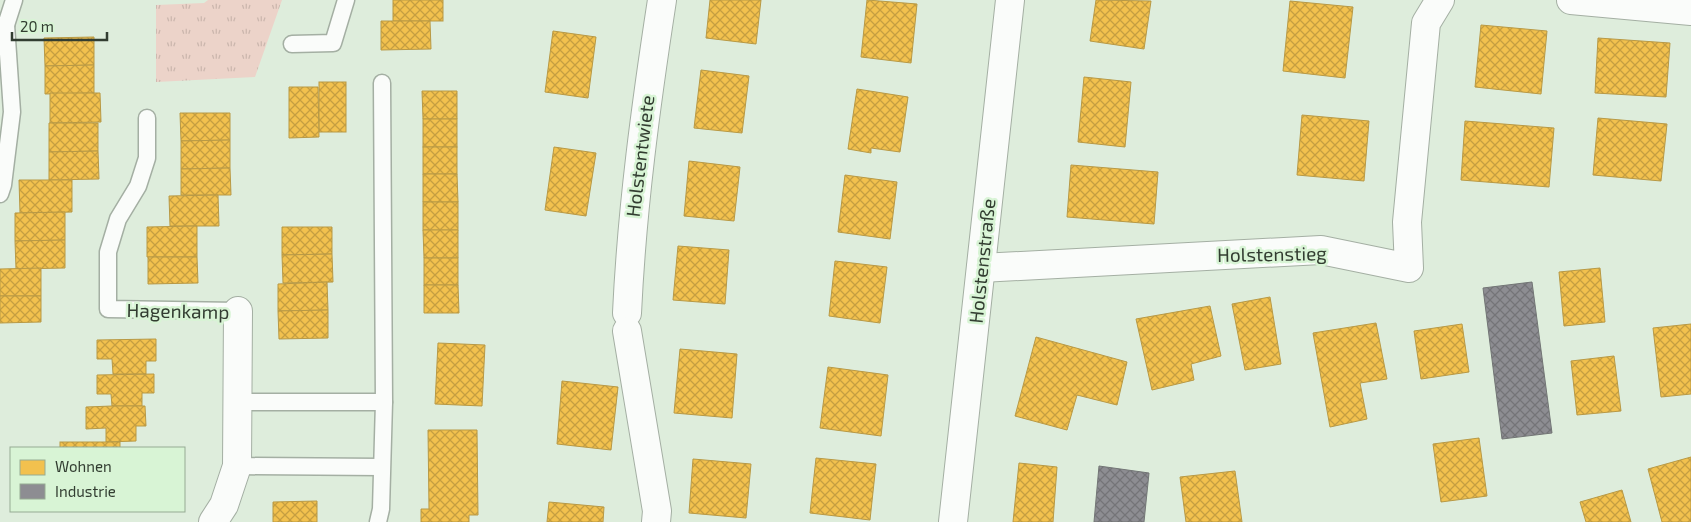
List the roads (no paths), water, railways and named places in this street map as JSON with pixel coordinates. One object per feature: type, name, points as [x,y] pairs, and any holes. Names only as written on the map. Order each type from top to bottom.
[{"type":"street","name":"Holstentwiete","points":[[656,522],[657,511],[627,322],[630,242],[642,129],[662,0]]},
{"type":"street","name":"Holstenstraße","points":[[953,522],[1010,0]]},
{"type":"street","name":"Holstenstieg","points":[[981,268],[1321,250],[1409,268],[1407,222],[1426,23],[1440,0]]},
{"type":"street","points":[[1571,0],[1691,11]]},
{"type":"street","name":"Hagenkamp","points":[[213,522],[224,505],[237,466],[239,402],[238,311]]},
{"type":"lane","points":[[0,194],[3,185],[12,112],[3,25],[14,0]]},
{"type":"lane","points":[[292,44],[333,43],[346,0]]},
{"type":"lane","points":[[378,522],[381,509],[384,402],[382,83]]},
{"type":"lane","name":"Hagenkamp","points":[[147,118],[147,158],[138,186],[118,219],[108,252],[108,309],[238,311]]},
{"type":"lane","points":[[239,402],[384,402]]},
{"type":"lane","points":[[237,466],[381,467]]}]
